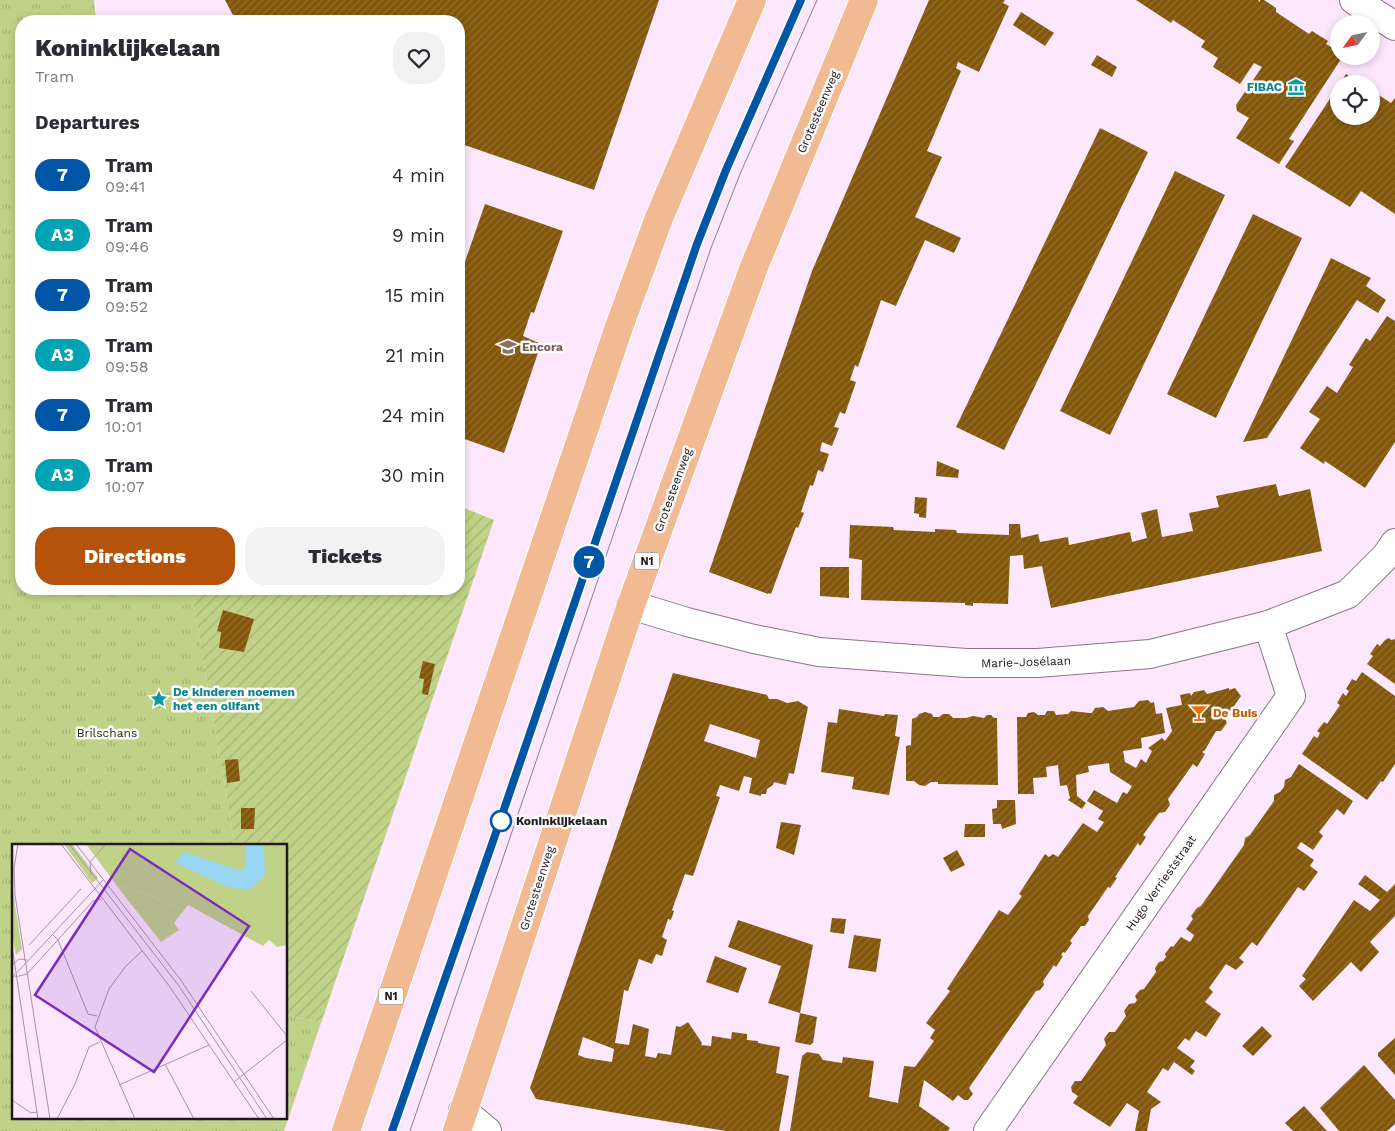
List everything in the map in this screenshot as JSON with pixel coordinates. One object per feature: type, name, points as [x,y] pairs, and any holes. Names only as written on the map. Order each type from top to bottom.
[{"type":"main road","name":"N1","points":[[346,1131],[631,294],[678,173],[752,0]]},
{"type":"main road","name":"Grotesteenweg","points":[[460,1121],[631,605],[754,267],[864,0]]},
{"type":"street","points":[[1354,0],[1395,26]]},
{"type":"street","name":"Marie-Josélaan","points":[[631,605],[706,627],[819,652],[966,663],[1038,664],[1150,654],[1268,625],[1348,594],[1386,556],[1395,544]]},
{"type":"street","name":"Hugo Verrieststraat","points":[[988,1131],[1292,696],[1268,625]]},
{"type":"street","points":[[460,1121],[487,1131]]},
{"type":"green space","name":"Brilschans","points":[[0,0],[94,0],[95,15],[15,15],[15,595],[192,595],[235,844],[12,844],[12,1118],[288,1118],[288,1015],[321,1023],[284,1131],[0,1131]]},
{"type":"green space","points":[[465,508],[494,520],[321,1023],[288,1015],[288,844],[235,844],[192,595],[465,595]]},
{"type":"building","points":[[225,0],[659,0],[594,190],[465,145],[465,15],[233,15]]},
{"type":"building","points":[[929,0],[1005,0],[1003,3],[1009,6],[979,72],[958,62],[956,68],[961,71],[927,151],[942,157],[915,217],[961,238],[954,253],[925,240],[896,306],[881,300],[858,367],[855,365],[850,380],[856,382],[845,414],[840,412],[834,427],[839,428],[832,446],[822,442],[820,451],[829,454],[823,472],[818,470],[813,486],[810,485],[801,512],[804,513],[798,528],[796,527],[771,594],[768,594],[709,572],[812,271]]},
{"type":"building","points":[[1136,0],[1258,0],[1260,2],[1260,0],[1264,0],[1276,8],[1276,12],[1309,34],[1312,31],[1328,41],[1326,44],[1330,46],[1330,65],[1337,65],[1289,139],[1294,141],[1279,164],[1236,138],[1249,118],[1237,111],[1236,105],[1262,67],[1254,63],[1240,84],[1213,67],[1218,58],[1201,47],[1205,41],[1173,20],[1171,23]]},
{"type":"building","points":[[1021,12],[1054,33],[1045,46],[1013,25]]},
{"type":"building","points":[[1097,55],[1117,67],[1112,77],[1091,65]]},
{"type":"building","points":[[1380,96],[1391,103],[1395,98],[1395,214],[1361,191],[1350,207],[1285,167],[1330,99],[1330,125],[1380,125]]},
{"type":"building","points":[[1100,128],[1148,152],[1004,450],[956,427]]},
{"type":"building","points":[[1175,171],[1225,195],[1110,435],[1060,411]]},
{"type":"building","points":[[485,204],[563,231],[534,313],[531,312],[523,336],[541,344],[504,453],[465,439],[465,262]]},
{"type":"building","points":[[1253,214],[1302,238],[1216,418],[1167,394]]},
{"type":"building","points":[[1331,258],[1371,278],[1366,286],[1386,300],[1378,313],[1357,300],[1267,438],[1243,442]]},
{"type":"building","points":[[1387,316],[1395,321],[1395,442],[1365,488],[1325,461],[1324,464],[1300,448],[1320,419],[1309,412],[1327,386],[1337,393],[1353,367],[1349,365],[1366,338],[1370,341]]},
{"type":"building","points":[[937,461],[959,470],[958,478],[936,476]]},
{"type":"building","points":[[1276,484],[1279,496],[1310,489],[1322,551],[1051,608],[1042,566],[1024,569],[1023,555],[1010,556],[1008,604],[973,603],[973,606],[965,605],[965,603],[861,600],[862,560],[849,558],[850,525],[893,527],[894,530],[935,532],[935,529],[956,530],[957,533],[1009,535],[1009,524],[1020,524],[1021,538],[1038,534],[1040,542],[1068,537],[1069,545],[1130,532],[1132,542],[1147,538],[1141,513],[1157,509],[1162,537],[1193,531],[1189,513],[1219,507],[1216,496]]},
{"type":"building","points":[[915,497],[927,498],[926,518],[919,517],[919,514],[914,513]]},
{"type":"building","points":[[820,567],[849,567],[849,598],[820,596]]},
{"type":"building","points":[[223,610],[254,619],[244,652],[219,648],[221,632],[217,631]]},
{"type":"building","points":[[1389,638],[1391,640],[1395,639],[1395,684],[1367,664],[1373,656],[1370,654],[1377,644],[1380,646]]},
{"type":"building","points":[[423,661],[435,664],[428,695],[422,694],[424,679],[419,678]]},
{"type":"building","points":[[1362,672],[1395,696],[1395,764],[1383,782],[1381,781],[1367,800],[1302,754],[1314,736],[1318,737],[1320,733],[1317,731],[1324,722],[1327,724],[1340,705],[1337,703],[1343,693],[1346,696],[1349,691],[1346,689],[1352,679],[1356,681]]},
{"type":"building","points":[[673,673],[767,695],[769,699],[777,699],[787,703],[798,701],[808,707],[794,774],[789,773],[786,785],[774,782],[767,789],[766,794],[761,794],[761,796],[749,793],[752,778],[744,776],[739,791],[720,785],[716,796],[720,797],[693,876],[685,874],[672,910],[674,911],[671,920],[668,919],[662,937],[667,940],[662,956],[656,954],[652,964],[639,959],[628,991],[624,990],[615,1043],[629,1045],[633,1024],[649,1029],[645,1056],[656,1058],[658,1053],[671,1055],[676,1026],[680,1027],[688,1022],[702,1043],[701,1045],[711,1046],[712,1036],[731,1039],[732,1032],[747,1034],[747,1040],[780,1047],[776,1073],[789,1076],[779,1131],[726,1131],[634,1116],[536,1099],[530,1088]],"holes":[[[710,724],[760,740],[756,758],[704,741]],[[583,1037],[614,1049],[612,1062],[578,1055]]]},
{"type":"building","points":[[1229,688],[1229,690],[1235,688],[1241,696],[1225,719],[1227,723],[1221,731],[1216,731],[1202,752],[1205,754],[1197,767],[1193,764],[1168,799],[1170,805],[1165,812],[1159,813],[1143,835],[1146,837],[1140,846],[1138,843],[1115,877],[1117,878],[1110,888],[1108,887],[1088,916],[1089,920],[1085,926],[1081,926],[1070,941],[1072,943],[1065,953],[1063,952],[1061,955],[1063,956],[1056,967],[1054,965],[1043,981],[1044,985],[1040,990],[1036,991],[969,1088],[973,1094],[968,1100],[964,1100],[958,1095],[953,1101],[924,1080],[919,1106],[950,1128],[948,1131],[790,1131],[802,1056],[807,1052],[819,1054],[823,1060],[842,1063],[843,1057],[874,1061],[869,1097],[898,1103],[904,1066],[915,1067],[934,1041],[930,1038],[935,1030],[926,1023],[950,991],[947,989],[999,910],[1008,915],[1022,896],[1019,894],[1045,854],[1049,857],[1053,854],[1058,857],[1083,823],[1097,832],[1104,822],[1098,819],[1103,811],[1087,801],[1094,790],[1117,803],[1123,792],[1127,794],[1132,786],[1110,772],[1109,763],[1088,766],[1089,772],[1076,775],[1077,796],[1086,803],[1082,809],[1068,800],[1070,798],[1067,785],[1060,786],[1058,765],[1046,767],[1047,777],[1033,778],[1034,794],[1018,794],[1017,717],[1026,717],[1028,713],[1034,712],[1038,715],[1045,715],[1047,711],[1054,711],[1056,715],[1068,714],[1071,711],[1092,713],[1095,708],[1103,707],[1108,711],[1134,707],[1139,701],[1148,700],[1151,703],[1154,702],[1156,714],[1162,713],[1165,733],[1141,738],[1142,748],[1123,751],[1125,762],[1136,768],[1141,759],[1146,763],[1152,751],[1148,748],[1162,738],[1165,741],[1172,731],[1166,708],[1182,705],[1180,695],[1190,693],[1191,696],[1194,692],[1204,690],[1207,694]]},
{"type":"building","points":[[839,709],[884,716],[885,714],[898,715],[895,736],[900,737],[889,795],[852,789],[854,777],[821,772],[828,722],[837,723]]},
{"type":"building","points":[[925,712],[932,714],[933,717],[949,714],[953,718],[973,716],[984,718],[987,715],[991,715],[997,718],[998,785],[938,784],[938,782],[931,782],[925,786],[919,785],[914,781],[906,781],[906,746],[911,745],[912,719]]},
{"type":"building","points":[[238,759],[240,781],[227,783],[225,760]]},
{"type":"building","points":[[1299,764],[1353,801],[1344,815],[1337,809],[1319,832],[1323,836],[1313,850],[1301,842],[1297,848],[1314,860],[1310,866],[1318,872],[1304,891],[1298,887],[1257,946],[1252,942],[1239,958],[1244,962],[1236,970],[1226,964],[1209,988],[1213,992],[1205,1002],[1221,1014],[1206,1037],[1196,1031],[1189,1041],[1185,1038],[1177,1048],[1195,1061],[1190,1067],[1195,1071],[1192,1075],[1174,1062],[1168,1071],[1163,1068],[1147,1092],[1161,1102],[1151,1109],[1147,1131],[1135,1131],[1139,1111],[1127,1103],[1110,1127],[1073,1103],[1078,1096],[1072,1092],[1071,1087],[1075,1081],[1081,1081],[1106,1045],[1104,1039],[1109,1032],[1115,1032],[1126,1016],[1124,1011],[1129,1004],[1135,1003],[1137,1000],[1135,996],[1140,990],[1144,989],[1156,972],[1155,968],[1166,957],[1165,954],[1171,946],[1173,947],[1181,937],[1190,942],[1194,935],[1186,929],[1193,919],[1191,916],[1201,906],[1244,845],[1245,838],[1250,835],[1274,801],[1274,795],[1280,792],[1284,787],[1285,780],[1291,777]]},
{"type":"building","points":[[997,800],[1015,800],[1016,824],[1002,829],[1001,824],[993,824],[992,809],[997,808]]},
{"type":"building","points":[[241,808],[255,808],[254,829],[241,829]]},
{"type":"building","points":[[781,822],[801,825],[794,855],[776,848]]},
{"type":"building","points":[[965,824],[985,824],[985,837],[964,837]]},
{"type":"building","points":[[957,850],[965,865],[951,872],[943,858]]},
{"type":"building","points":[[1365,875],[1387,892],[1395,884],[1395,916],[1370,942],[1379,952],[1361,972],[1351,962],[1313,1001],[1299,986],[1306,979],[1302,976],[1354,900],[1370,911],[1380,900],[1358,884]]},
{"type":"building","points":[[832,918],[846,919],[844,934],[830,932]]},
{"type":"building","points":[[738,920],[813,945],[800,1013],[768,1003],[781,966],[728,947]]},
{"type":"building","points":[[854,935],[881,939],[876,972],[848,968]]},
{"type":"building","points":[[715,956],[747,968],[738,993],[706,982]]},
{"type":"building","points":[[800,1013],[817,1017],[813,1043],[810,1045],[795,1042]]},
{"type":"building","points":[[1262,1026],[1272,1036],[1253,1056],[1242,1046]]},
{"type":"building","points":[[1395,1038],[1395,1075],[1378,1056],[1378,1053]]},
{"type":"building","points":[[1364,1065],[1395,1100],[1395,1124],[1387,1131],[1339,1131],[1320,1108]]},
{"type":"building","points":[[1304,1106],[1327,1131],[1293,1131],[1285,1123]]},
{"type":"tram line","points":[[392,1131],[697,244],[726,170],[801,0]]},
{"type":"tram line","name":"7","points":[[392,1131],[697,244],[726,170],[742,138],[801,0]]},
{"type":"tram line","points":[[410,1131],[711,248],[740,174],[817,0]]},
{"type":"place","name":"FIBAC","points":[[1296,87]]},
{"type":"place","name":"Encora","points":[[508,347]]},
{"type":"place","name":"De kinderen noemen het een olifant","points":[[159,699]]},
{"type":"place","name":"De Buis","points":[[1199,713]]},
{"type":"place","name":"Koninklijkelaan","points":[[501,821]]}]
